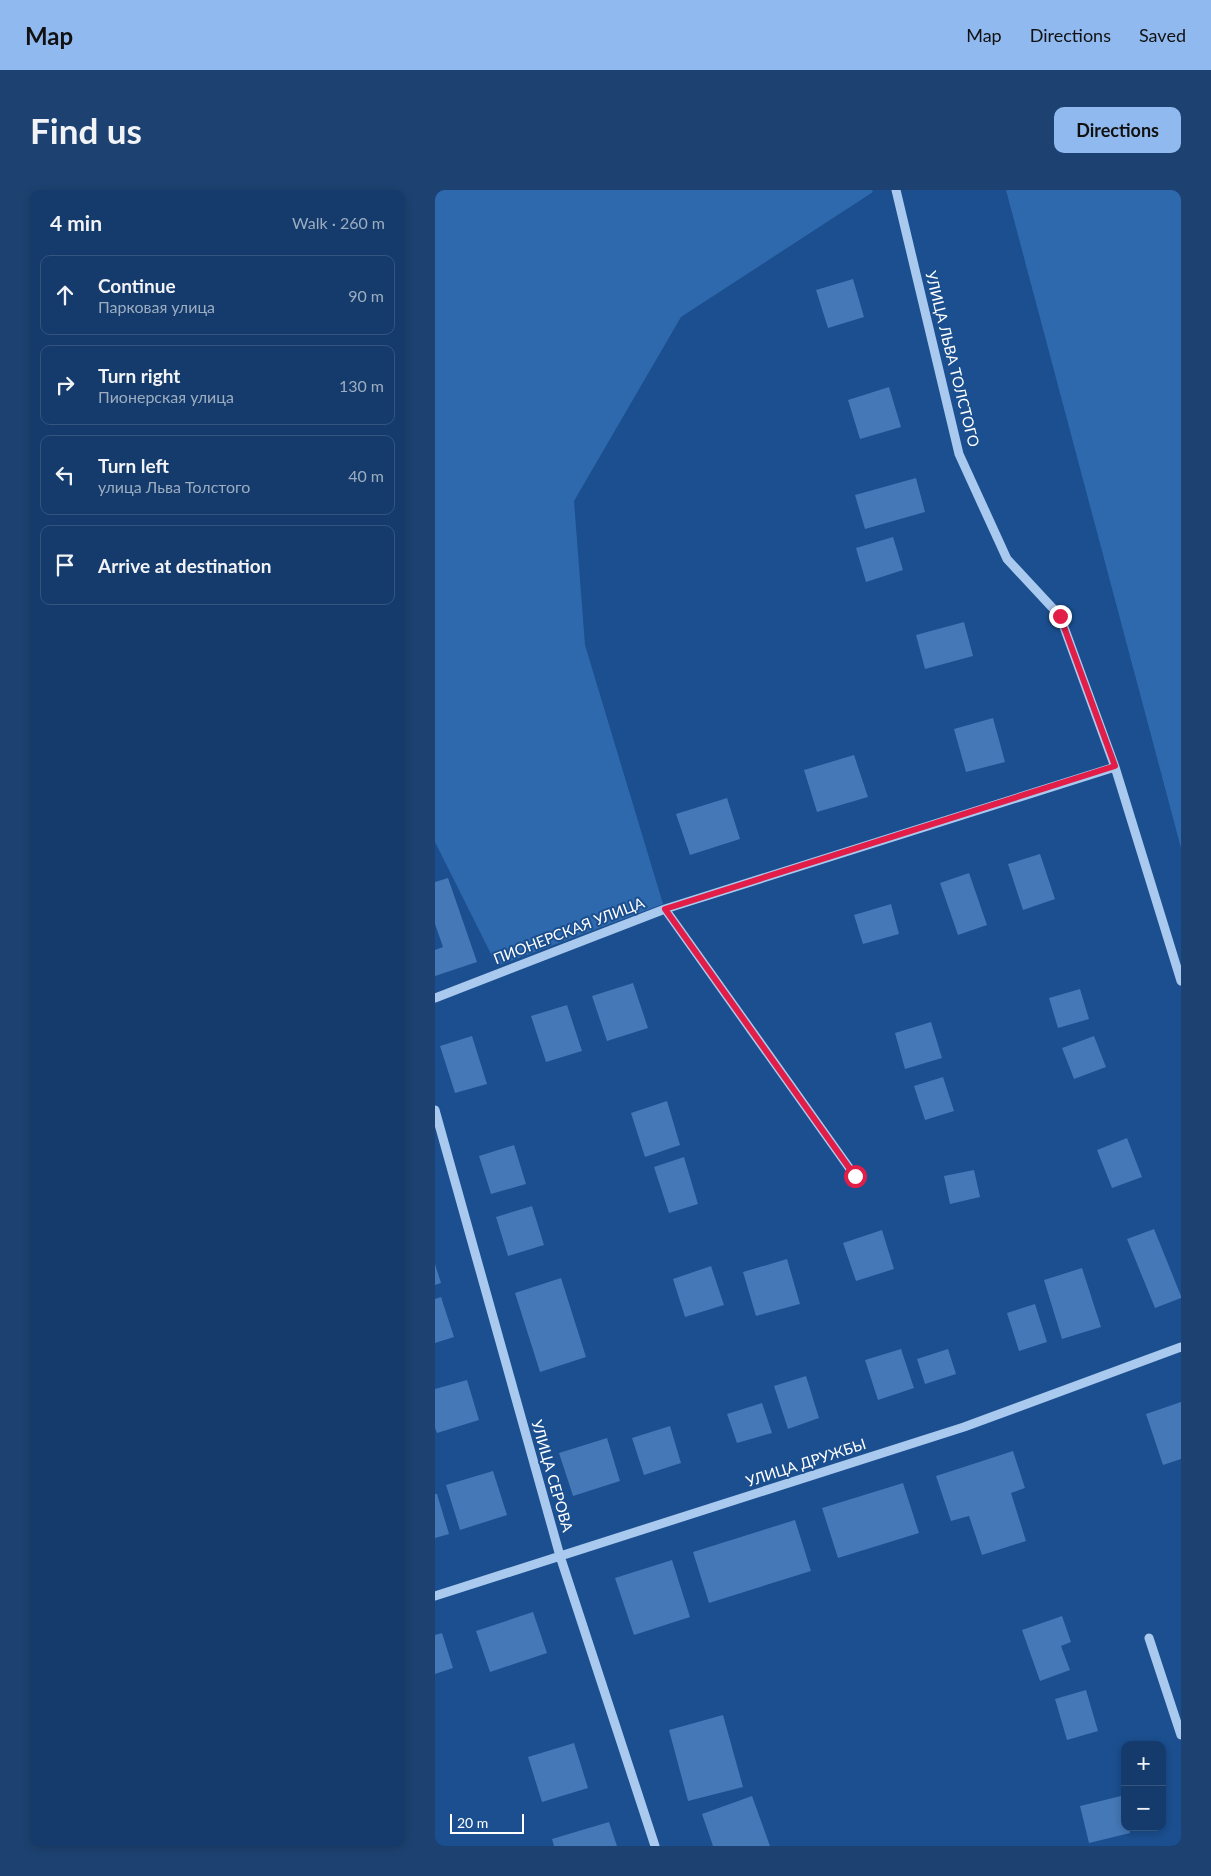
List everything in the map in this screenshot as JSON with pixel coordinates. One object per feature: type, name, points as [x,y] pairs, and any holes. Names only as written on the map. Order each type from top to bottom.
[{"type":"street","name":"УЛИЦА ЛЬВА ТОЛСТОГО","points":[[896,190],[959,454],[1007,559],[1060,616],[1115,766],[1181,981]]},
{"type":"street","name":"ПИОНЕРСКАЯ УЛИЦА","points":[[435,998],[665,909],[1115,766]]},
{"type":"street","points":[[665,909],[855,1176]]},
{"type":"street","name":"УЛИЦА СЕРОВА","points":[[435,1110],[560,1556],[655,1846]]},
{"type":"street","name":"УЛИЦА ДРУЖБЫ","points":[[435,1596],[964,1427],[1181,1347]]},
{"type":"street","points":[[1149,1638],[1181,1735]]},
{"type":"shaded area","points":[[435,190],[872,190],[873,192],[681,317],[574,501],[585,645],[663,904],[497,966],[435,842]]},
{"type":"shaded area","points":[[1006,190],[1181,190],[1181,848]]},
{"type":"building","points":[[853,279],[864,317],[828,328],[816,290]]},
{"type":"building","points":[[889,387],[901,427],[860,439],[848,400]]},
{"type":"building","points":[[916,478],[925,512],[865,529],[855,495]]},
{"type":"building","points":[[893,537],[903,570],[866,582],[856,548]]},
{"type":"building","points":[[964,622],[973,656],[925,669],[916,635]]},
{"type":"building","points":[[993,718],[1005,762],[966,772],[954,729]]},
{"type":"building","points":[[854,755],[868,797],[817,812],[804,770]]},
{"type":"building","points":[[727,798],[740,839],[690,855],[676,814]]},
{"type":"building","points":[[1040,854],[1055,899],[1023,910],[1008,864]]},
{"type":"building","points":[[969,873],[987,925],[958,935],[940,883]]},
{"type":"building","points":[[448,878],[477,962],[435,976],[435,950],[443,947],[435,924],[435,882]]},
{"type":"building","points":[[891,904],[899,934],[863,944],[854,915]]},
{"type":"building","points":[[633,983],[648,1028],[607,1041],[592,996]]},
{"type":"building","points":[[1080,989],[1089,1019],[1058,1028],[1049,998]]},
{"type":"building","points":[[567,1005],[582,1051],[546,1062],[531,1016]]},
{"type":"building","points":[[931,1022],[942,1058],[905,1069],[895,1033]]},
{"type":"building","points":[[472,1036],[487,1084],[455,1093],[440,1046]]},
{"type":"building","points":[[1094,1036],[1106,1067],[1074,1079],[1062,1048]]},
{"type":"building","points":[[943,1077],[954,1111],[925,1120],[914,1086]]},
{"type":"building","points":[[667,1101],[680,1145],[645,1157],[631,1113]]},
{"type":"building","points":[[1127,1138],[1142,1177],[1112,1188],[1097,1150]]},
{"type":"building","points":[[514,1145],[526,1184],[491,1194],[479,1156]]},
{"type":"building","points":[[684,1157],[698,1204],[669,1213],[654,1167]]},
{"type":"building","points":[[974,1170],[980,1197],[950,1204],[944,1176]]},
{"type":"building","points":[[532,1206],[544,1245],[508,1256],[496,1217]]},
{"type":"building","points":[[1154,1229],[1181,1296],[1181,1298],[1155,1308],[1127,1239]]},
{"type":"building","points":[[882,1230],[894,1269],[856,1281],[843,1243]]},
{"type":"building","points":[[787,1259],[800,1304],[756,1316],[743,1272]]},
{"type":"building","points":[[435,1264],[441,1283],[435,1285]]},
{"type":"building","points":[[711,1266],[724,1305],[685,1317],[673,1279]]},
{"type":"building","points":[[1082,1268],[1101,1327],[1062,1339],[1044,1280]]},
{"type":"building","points":[[561,1278],[586,1357],[540,1372],[515,1293]]},
{"type":"building","points":[[441,1297],[454,1337],[435,1343],[435,1299]]},
{"type":"building","points":[[1035,1304],[1047,1342],[1019,1351],[1007,1313]]},
{"type":"building","points":[[901,1349],[914,1388],[878,1400],[865,1360]]},
{"type":"building","points":[[948,1349],[956,1374],[925,1384],[917,1359]]},
{"type":"building","points":[[806,1376],[819,1418],[788,1429],[774,1386]]},
{"type":"building","points":[[467,1380],[479,1420],[437,1433],[435,1428],[435,1389]]},
{"type":"building","points":[[1181,1402],[1181,1459],[1163,1465],[1146,1414]]},
{"type":"building","points":[[762,1403],[772,1433],[737,1443],[727,1414]]},
{"type":"building","points":[[670,1426],[681,1463],[644,1475],[632,1438]]},
{"type":"building","points":[[607,1438],[620,1481],[573,1496],[559,1453]]},
{"type":"building","points":[[1013,1451],[1025,1488],[1011,1493],[1026,1541],[982,1555],[969,1516],[951,1521],[936,1476]]},
{"type":"building","points":[[493,1471],[507,1515],[460,1530],[446,1485]]},
{"type":"building","points":[[903,1483],[919,1533],[838,1558],[822,1508]]},
{"type":"building","points":[[435,1494],[437,1494],[449,1534],[435,1538]]},
{"type":"building","points":[[795,1520],[811,1571],[709,1603],[693,1552]]},
{"type":"building","points":[[672,1560],[690,1617],[634,1635],[615,1578]]},
{"type":"building","points":[[533,1612],[547,1653],[490,1672],[476,1631]]},
{"type":"building","points":[[1062,1616],[1071,1642],[1061,1646],[1070,1670],[1040,1681],[1022,1630]]},
{"type":"building","points":[[442,1633],[453,1668],[435,1674],[435,1635]]},
{"type":"building","points":[[1086,1690],[1098,1731],[1067,1740],[1055,1699]]},
{"type":"building","points":[[723,1715],[743,1787],[688,1801],[669,1730]]},
{"type":"building","points":[[574,1743],[588,1788],[542,1802],[528,1757]]},
{"type":"building","points":[[752,1796],[770,1846],[713,1846],[702,1814]]},
{"type":"building","points":[[1121,1796],[1121,1831],[1130,1831],[1130,1833],[1089,1843],[1080,1806]]},
{"type":"building","points":[[609,1822],[617,1846],[554,1846],[552,1839]]},
{"type":"route","points":[[855,1176],[665,909],[1115,766],[1060,616]]}]
